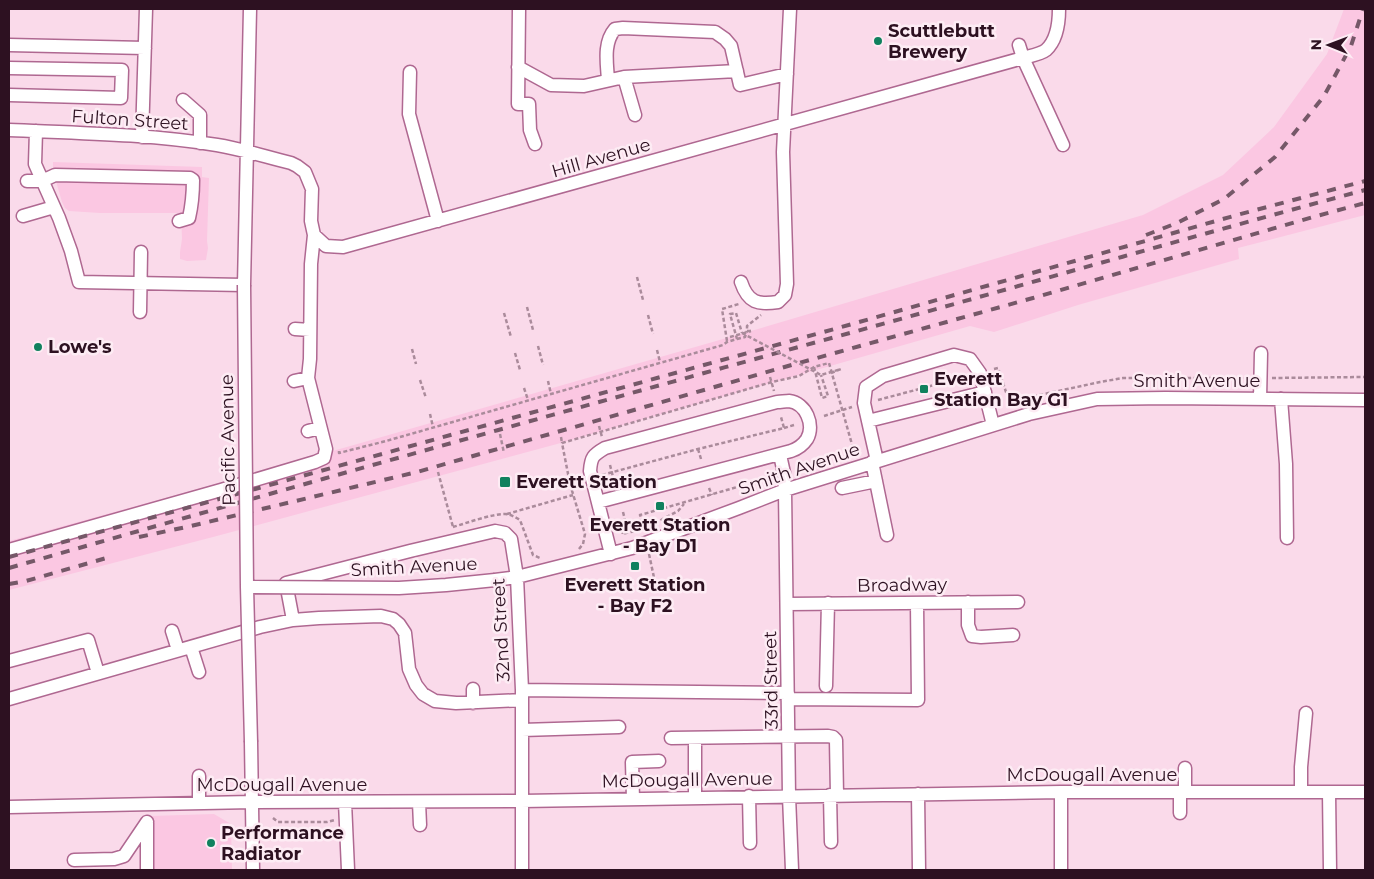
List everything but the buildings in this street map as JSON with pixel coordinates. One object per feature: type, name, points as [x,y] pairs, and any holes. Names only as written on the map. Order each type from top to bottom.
[{"type":"street","points":[[142,136],[148,69],[145,48],[146,9]]},
{"type":"street","name":"Pacific Avenue","points":[[250,9],[244,285],[246,587],[253,870]]},
{"type":"street","points":[[520,9],[518,104],[530,104],[530,130],[535,144]]},
{"type":"street","points":[[741,282],[743,288],[753,301],[763,304],[778,302],[784,295],[787,284],[784,125],[790,9]]},
{"type":"street","name":"Hill Avenue","points":[[314,235],[326,246],[343,248],[1023,58],[1045,51],[1053,39],[1059,24],[1059,9]]},
{"type":"street","points":[[608,80],[608,40],[615,30],[623,28],[715,32],[731,46],[740,85],[786,74]]},
{"type":"street","points":[[9,45],[145,48]]},
{"type":"street","points":[[1019,45],[1023,58],[1063,145]]},
{"type":"street","points":[[518,66],[551,85],[584,86],[624,77],[737,71]]},
{"type":"street","points":[[9,68],[122,70],[121,98],[9,95]]},
{"type":"street","points":[[410,72],[409,114],[438,221]]},
{"type":"street","points":[[624,77],[635,114]]},
{"type":"street","points":[[183,100],[200,115],[200,143]]},
{"type":"street","name":"Fulton Street","points":[[9,130],[142,136],[247,151]]},
{"type":"street","points":[[36,131],[35,164],[60,218],[79,282],[244,285]]},
{"type":"street","points":[[9,550],[221,490],[324,458],[326,449],[314,430],[308,378],[314,235],[311,221],[312,189],[305,172],[297,166],[247,151]]},
{"type":"street","points":[[27,181],[42,181],[55,175],[190,178],[193,180],[193,192],[189,218],[179,221]]},
{"type":"street","points":[[23,216],[54,207]]},
{"type":"street","points":[[140,312],[141,252]]},
{"type":"street","points":[[295,329],[310,330]]},
{"type":"street","points":[[1260,399],[1261,353]]},
{"type":"street","points":[[887,536],[864,403],[866,387],[883,376],[954,355],[970,359],[980,372],[993,425]]},
{"type":"street","points":[[294,381],[308,378]]},
{"type":"street","points":[[868,420],[985,392]]},
{"type":"street","name":"Smith Avenue","points":[[246,587],[399,588],[517,577],[611,554],[654,540],[785,490],[1028,414],[1097,399],[1365,400]]},
{"type":"street","points":[[1281,399],[1286,464],[1287,538]]},
{"type":"street","points":[[598,502],[780,455],[799,448],[807,440],[810,420],[805,410],[797,404],[790,401],[777,402],[606,448],[595,453],[590,460],[590,471],[611,554]]},
{"type":"street","name":"33rd Street","points":[[780,455],[785,490],[792,870]]},
{"type":"street","points":[[842,488],[876,481]]},
{"type":"street","name":"32nd Street","points":[[293,620],[286,583],[495,531],[505,533],[511,539],[517,577],[522,695],[522,870]]},
{"type":"street","points":[[9,699],[260,627],[293,620],[381,616],[392,619],[399,624],[405,633],[410,669],[416,684],[423,694],[435,695],[456,703],[522,695],[788,696],[918,700],[917,602]]},
{"type":"street","points":[[968,602],[968,625],[972,636],[1014,635]]},
{"type":"street","name":"Broadway","points":[[787,604],[1018,602]]},
{"type":"street","points":[[826,686],[828,603]]},
{"type":"street","points":[[172,631],[178,650]]},
{"type":"street","points":[[9,660],[88,640],[98,673]]},
{"type":"street","points":[[191,647],[199,672]]},
{"type":"street","points":[[473,689],[473,702]]},
{"type":"street","points":[[1301,792],[1301,767],[1306,712]]},
{"type":"street","points":[[522,730],[619,727]]},
{"type":"street","points":[[671,738],[833,737],[836,740],[831,842]]},
{"type":"street","points":[[695,738],[695,798]]},
{"type":"street","points":[[633,799],[632,762],[659,761]]},
{"type":"street","points":[[1180,813],[1185,768]]},
{"type":"street","points":[[199,776],[200,803]]},
{"type":"street","points":[[1061,792],[1061,870]]},
{"type":"street","name":"McDougall Avenue","points":[[9,807],[252,802],[345,807],[419,802],[749,796],[1061,792],[1365,792]]},
{"type":"street","points":[[1329,792],[1330,870]]},
{"type":"street","points":[[918,794],[919,870]]},
{"type":"street","points":[[749,796],[750,843]]},
{"type":"street","points":[[419,802],[420,825]]},
{"type":"street","points":[[147,870],[148,804]]},
{"type":"street","points":[[345,807],[348,870]]},
{"type":"street","points":[[74,860],[114,860],[124,856],[147,822]]},
{"type":"path","points":[[637,277],[643,300]]},
{"type":"path","points":[[727,342],[722,309],[739,304]]},
{"type":"path","points":[[527,307],[533,330]]},
{"type":"path","points":[[504,313],[511,337]]},
{"type":"path","points":[[737,339],[730,314],[736,313],[742,333],[821,374],[828,396],[822,398],[814,367]]},
{"type":"path","points":[[338,448],[340,453],[722,345],[745,337],[747,326],[762,314]]},
{"type":"path","points":[[648,315],[653,334]]},
{"type":"path","points":[[730,337],[751,331],[747,331]]},
{"type":"path","points":[[538,346],[543,365]]},
{"type":"path","points":[[412,349],[416,364]]},
{"type":"path","points":[[657,350],[660,362]]},
{"type":"path","points":[[515,353],[520,370]]},
{"type":"path","points":[[562,443],[772,382],[799,376],[814,367],[829,363],[853,448]]},
{"type":"path","points":[[994,369],[998,368],[1006,392],[1013,404],[1021,399],[1123,378],[1365,377]]},
{"type":"path","points":[[821,374],[841,369],[831,373]]},
{"type":"path","points":[[878,400],[969,376]]},
{"type":"path","points":[[770,377],[774,391]]},
{"type":"path","points":[[420,380],[426,398]]},
{"type":"path","points":[[548,381],[551,394]]},
{"type":"path","points":[[524,388],[528,400]]},
{"type":"path","points":[[824,416],[852,407]]},
{"type":"path","points":[[430,414],[433,427]]},
{"type":"path","points":[[781,417],[784,428]]},
{"type":"path","points":[[601,476],[794,425]]},
{"type":"path","points":[[599,426],[602,439]]},
{"type":"path","points":[[500,434],[504,453]]},
{"type":"path","points":[[561,437],[570,484],[585,534],[583,544],[578,549]]},
{"type":"path","points":[[698,449],[701,459]]},
{"type":"path","points":[[610,465],[616,485]]},
{"type":"path","points":[[438,472],[456,540]]},
{"type":"path","points":[[626,524],[642,520],[640,515],[773,477]]},
{"type":"path","points":[[570,484],[574,483]]},
{"type":"path","points":[[709,488],[712,495]]},
{"type":"path","points":[[453,527],[573,495]]},
{"type":"path","points":[[623,512],[626,524],[622,534],[644,530],[678,511],[685,503]]},
{"type":"path","points":[[505,514],[520,520],[533,555],[539,558],[547,557]]},
{"type":"path","points":[[649,554],[656,587]]},
{"type":"path","points":[[273,818],[278,822],[328,822],[338,819],[345,807]]},
{"type":"shaded area","points":[[1344,9],[1365,9],[1365,215],[1238,248],[1239,259],[1078,305],[994,332],[970,326],[557,444],[9,590],[9,541],[256,473],[751,331],[1143,215],[1223,175],[1274,127],[1327,54]]},
{"type":"shaded area","points":[[53,162],[202,167],[202,177],[209,178],[208,248],[206,260],[187,261],[180,259],[182,239],[181,213],[69,211],[62,202],[53,171]]},
{"type":"shaded area","points":[[214,814],[231,824],[232,870],[151,870],[151,816]]},
{"type":"railway","points":[[1146,235],[1177,223],[1224,199],[1275,157],[1324,96],[1351,46],[1363,9]]},
{"type":"railway","points":[[9,557],[1365,181]]},
{"type":"railway","points":[[9,568],[407,455],[1365,190]]},
{"type":"railway","points":[[139,537],[417,472],[1365,203]]},
{"type":"railway","points":[[9,584],[110,557]]},
{"type":"place","name":"Scuttlebutt Brewery","points":[[878,41]]},
{"type":"place","name":"Lowe's","points":[[38,347]]},
{"type":"place","name":"Everett Station Bay G1","points":[[924,389]]},
{"type":"place","name":"Everett Station","points":[[505,482]]},
{"type":"place","name":"Everett Station - Bay D1","points":[[660,506]]},
{"type":"place","name":"Everett Station - Bay F2","points":[[635,566]]},
{"type":"place","name":"Performance Radiator","points":[[211,843]]}]
